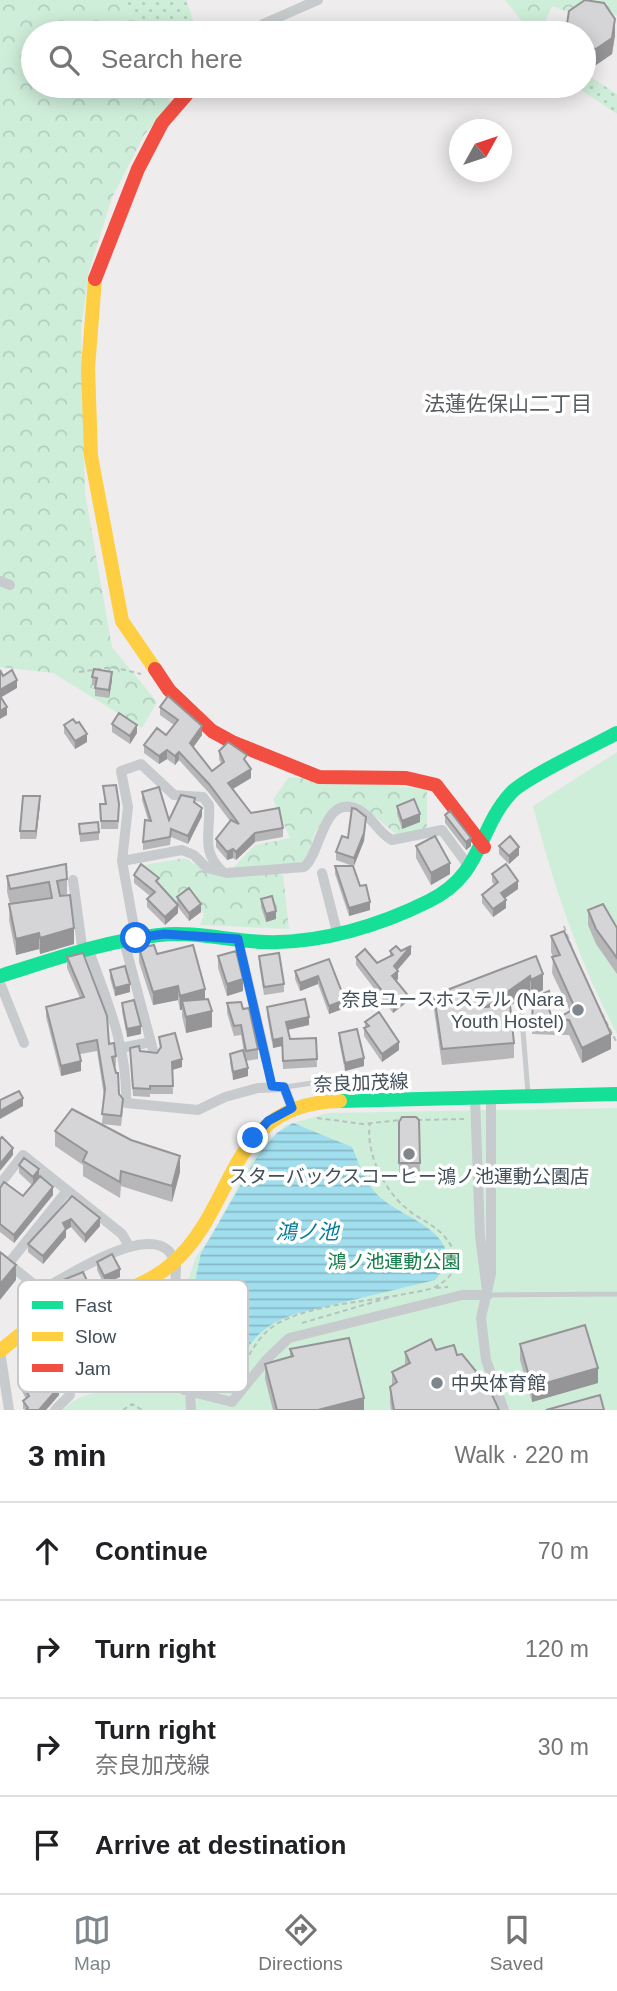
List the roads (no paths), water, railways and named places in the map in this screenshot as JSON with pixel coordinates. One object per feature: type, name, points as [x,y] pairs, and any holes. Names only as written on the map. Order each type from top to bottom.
[{"type":"street","points":[[270,21],[318,0]]},
{"type":"street","points":[[184,98],[162,123],[138,169],[93,283],[88,368],[91,456],[122,621],[169,691],[212,731],[267,758],[319,776],[405,778],[430,782],[436,785],[484,847]]},
{"type":"street","points":[[0,976],[130,940],[164,934],[286,943],[388,918],[425,904],[447,890],[470,867],[484,847],[502,806],[512,791],[617,733]]},
{"type":"street","points":[[154,1054],[130,940],[122,861],[128,807],[121,771],[141,764],[174,795],[203,797],[209,805],[207,851],[210,860],[222,871]]},
{"type":"street","points":[[122,861],[182,850],[194,855],[207,868],[222,871],[304,867],[311,861],[322,828],[330,817],[341,809],[353,807],[364,813],[392,839],[442,830],[470,867]]},
{"type":"street","points":[[322,873],[337,932]]},
{"type":"street","points":[[73,880],[86,952],[117,1027],[127,1080],[126,1103],[198,1110],[225,1097],[258,1088],[284,1087],[292,1108]]},
{"type":"street","points":[[238,939],[266,1059]]},
{"type":"street","points":[[0,982],[23,1043]]},
{"type":"street","points":[[121,1048],[150,1042]]},
{"type":"street","name":"奈良加茂線","points":[[148,1280],[175,1261],[206,1221],[243,1150],[268,1121],[292,1108],[328,1101],[617,1094]]},
{"type":"street","points":[[475,1097],[482,1274],[488,1294]]},
{"type":"street","points":[[491,1097],[491,1274],[481,1318],[486,1360],[504,1410]]},
{"type":"street","points":[[0,1184],[23,1155],[66,1192],[122,1234],[129,1246]]},
{"type":"street","points":[[9,1264],[66,1192]]},
{"type":"street","points":[[61,1280],[129,1246],[151,1242],[169,1251],[175,1261],[177,1280]]},
{"type":"street","points":[[0,1257],[29,1280]]},
{"type":"street","points":[[248,1382],[289,1338],[462,1295],[488,1294]]},
{"type":"street","name":"奈良加茂線","points":[[0,1351],[18,1338]]},
{"type":"street","points":[[0,1351],[9,1410]]},
{"type":"street","points":[[190,1392],[191,1410]]},
{"type":"street","points":[[194,1392],[232,1402],[240,1392]]},
{"type":"street","points":[[55,1410],[70,1395]]},
{"type":"lane","points":[[528,1096],[521,1006],[546,994]]},
{"type":"lane","points":[[284,1087],[361,1076]]},
{"type":"lane","points":[[488,1294],[617,1294]]},
{"type":"water","name":"鴻ノ池","points":[[293,1123],[352,1147],[374,1191],[383,1200],[431,1230],[446,1251],[448,1264],[435,1280],[295,1314],[264,1330],[248,1348],[248,1280],[195,1280],[201,1253],[260,1152],[277,1133]]},
{"type":"place","name":"奈良ユースホステル (Nara Youth Hostel)","points":[[578,1010]]},
{"type":"place","name":"スターバックスコーヒー鴻ノ池運動公園店","points":[[409,1154]]},
{"type":"place","name":"中央体育館","points":[[437,1383]]},
{"type":"district","name":"法蓮佐保山二丁目","points":[[508,403]]},
{"type":"park label","name":"鴻ノ池運動公園","points":[[394,1261]]}]
